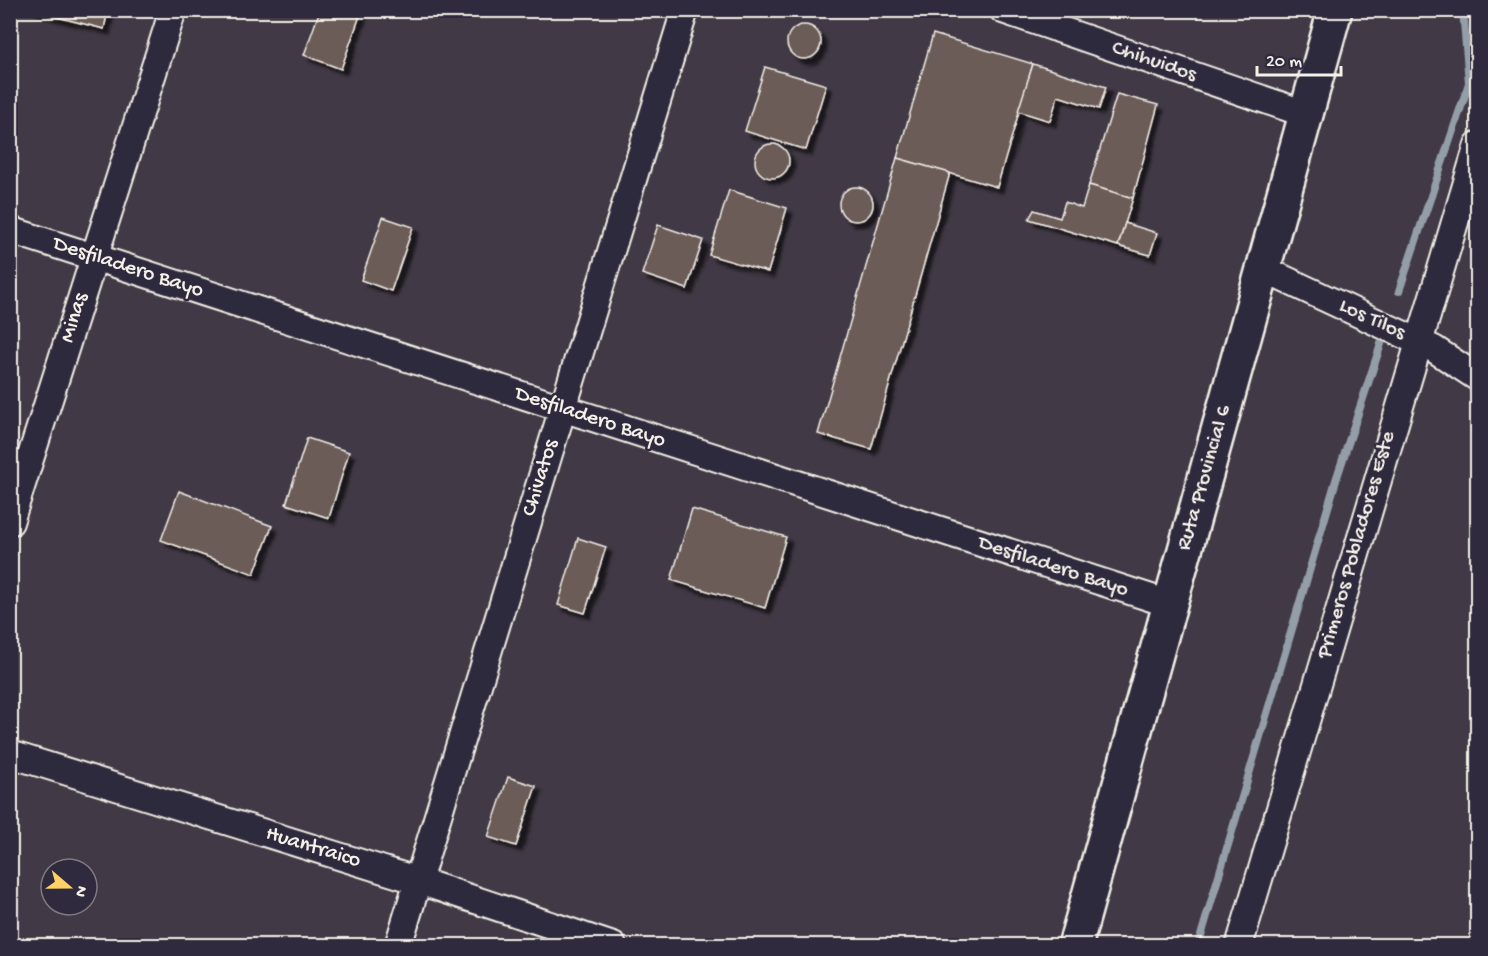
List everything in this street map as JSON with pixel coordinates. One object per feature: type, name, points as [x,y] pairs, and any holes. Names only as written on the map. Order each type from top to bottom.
[{"type":"main road","name":"Ruta Provincial 6","points":[[1075,945],[1335,10]]},
{"type":"street","name":"Minas","points":[[10,522],[172,10]]},
{"type":"street","name":"Chivatos","points":[[398,945],[685,10]]},
{"type":"street","name":"Chihuidos","points":[[1003,10],[1306,114]]},
{"type":"street","name":"Primeros Pobladores Este","points":[[1239,945],[1417,341],[1478,145]]},
{"type":"street","name":"Desfiladero Bayo","points":[[10,230],[561,410],[1170,604]]},
{"type":"street","name":"Los Tilos","points":[[1263,269],[1417,341],[1478,378]]},
{"type":"street","name":"Huantraico","points":[[10,754],[419,881],[614,945]]},
{"type":"building","points":[[30,10],[108,10],[104,29]]},
{"type":"building","points":[[320,10],[362,10],[341,69],[304,55]]},
{"type":"building","points":[[804,25],[816,30],[821,42],[816,54],[804,59],[792,54],[787,42],[792,30]]},
{"type":"building","points":[[933,34],[1033,64],[997,187],[897,158]]},
{"type":"building","points":[[1033,64],[1106,87],[1099,109],[1058,96],[1050,121],[1018,111]]},
{"type":"building","points":[[765,67],[826,85],[806,150],[745,131]]},
{"type":"building","points":[[1117,94],[1158,105],[1133,198],[1089,185]]},
{"type":"building","points":[[772,144],[784,149],[789,161],[784,173],[772,178],[760,173],[755,161],[760,149]]},
{"type":"building","points":[[897,158],[950,173],[871,449],[818,434]]},
{"type":"building","points":[[1089,185],[1133,198],[1118,246],[1029,219],[1034,210],[1060,218],[1065,202],[1082,208]]},
{"type":"building","points":[[856,187],[868,192],[873,204],[868,216],[856,221],[844,216],[839,204],[844,192]]},
{"type":"building","points":[[729,190],[787,208],[768,272],[709,255]]},
{"type":"building","points":[[383,217],[413,227],[391,291],[361,280]]},
{"type":"building","points":[[1125,223],[1157,233],[1150,255],[1118,246]]},
{"type":"building","points":[[658,225],[703,240],[687,289],[642,274]]},
{"type":"building","points":[[307,438],[349,452],[329,518],[286,504]]},
{"type":"building","points":[[179,491],[272,526],[254,574],[161,540]]},
{"type":"building","points":[[692,509],[786,537],[765,608],[671,580]]},
{"type":"building","points":[[578,538],[606,547],[585,613],[558,605]]},
{"type":"building","points":[[508,777],[536,786],[516,846],[488,837]]},
{"type":"waterway","points":[[1399,291],[1469,83],[1463,10]]},
{"type":"waterway","points":[[1198,946],[1337,477],[1382,341]]}]
